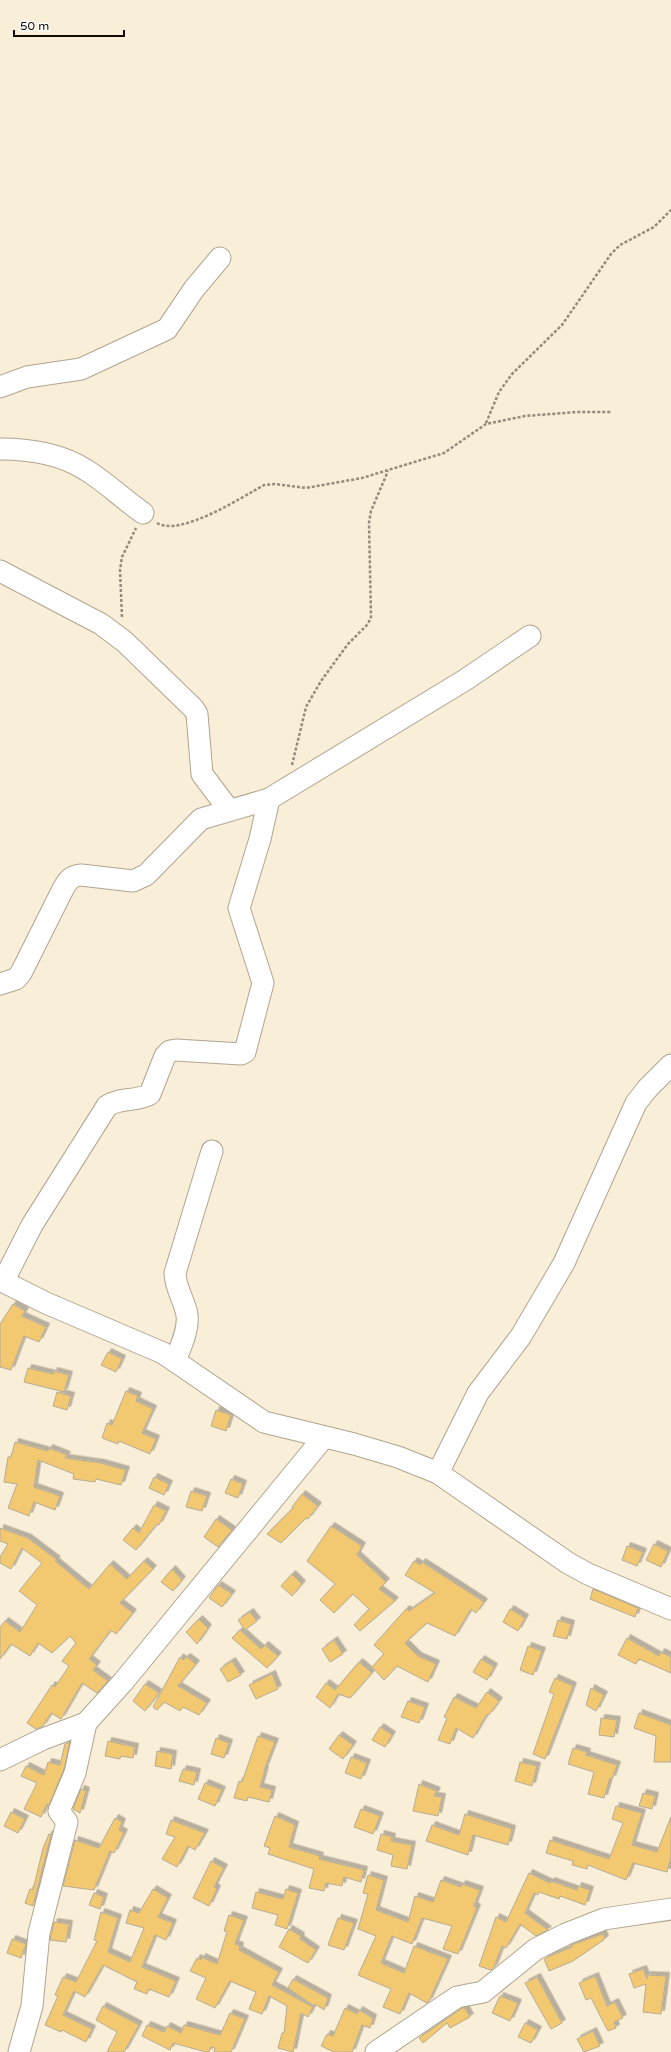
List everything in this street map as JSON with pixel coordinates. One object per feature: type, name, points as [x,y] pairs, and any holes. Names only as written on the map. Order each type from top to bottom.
[{"type":"street","points":[[0,387],[27,377],[81,369],[167,329],[194,289],[220,258]]},
{"type":"street","points":[[0,449],[26,449],[44,452],[75,464],[86,470],[143,513]]},
{"type":"street","points":[[0,571],[101,624],[125,642],[193,708],[197,714],[202,774],[229,810]]},
{"type":"street","points":[[0,984],[16,979],[21,973],[63,889],[74,876],[82,875],[133,881],[146,876],[201,819],[269,799],[466,680],[530,636]]},
{"type":"street","points":[[269,799],[260,839],[239,908],[240,916],[263,983],[245,1052],[241,1054],[176,1050],[170,1051],[165,1056],[150,1094],[145,1097],[115,1100],[107,1106],[32,1225],[2,1281],[46,1303],[156,1350],[175,1361],[264,1422],[398,1457],[438,1473],[568,1563],[588,1574],[671,1609]]},
{"type":"street","points":[[438,1473],[478,1393],[521,1336],[564,1263],[636,1103],[647,1089],[668,1073]]},
{"type":"street","points":[[175,1361],[186,1328],[187,1316],[175,1279],[175,1273],[212,1151]]},
{"type":"street","points":[[0,1760],[43,1739],[86,1723],[123,1682],[324,1437]]},
{"type":"street","points":[[19,2052],[32,2006],[39,1933],[67,1822],[60,1811],[75,1773],[86,1723]]},
{"type":"street","points":[[376,2052],[457,1997],[483,1992],[536,1949],[566,1934],[604,1920],[671,1909]]},
{"type":"path","points":[[486,424],[499,392],[512,374],[562,325],[611,254],[620,245],[654,227],[671,210]]},
{"type":"path","points":[[125,642],[120,602],[121,563],[122,557],[143,513],[159,524],[172,526],[206,517],[264,485],[275,484],[306,488],[362,478],[444,453],[486,424],[525,416],[577,412],[611,412]]},
{"type":"path","points":[[287,787],[301,722],[306,707],[321,681],[348,644],[368,624],[371,617],[369,523],[371,511],[388,471]]},
{"type":"building","points":[[13,1304],[25,1311],[22,1316],[46,1327],[39,1342],[24,1336],[11,1370],[0,1367],[0,1324]]},
{"type":"building","points":[[108,1352],[122,1359],[116,1372],[101,1365]]},
{"type":"building","points":[[28,1368],[53,1374],[54,1371],[69,1375],[64,1392],[24,1382]]},
{"type":"building","points":[[126,1391],[138,1396],[136,1401],[153,1409],[142,1433],[156,1439],[150,1454],[119,1441],[118,1444],[102,1438],[107,1423],[112,1425]]},
{"type":"building","points":[[57,1392],[71,1396],[67,1410],[53,1406]]},
{"type":"building","points":[[216,1410],[231,1415],[226,1431],[211,1426]]},
{"type":"building","points":[[15,1442],[48,1451],[49,1448],[67,1455],[65,1458],[101,1463],[126,1470],[121,1485],[96,1479],[95,1482],[73,1479],[74,1474],[38,1460],[34,1487],[60,1496],[55,1510],[34,1502],[29,1516],[8,1508],[17,1484],[4,1482],[8,1457],[11,1457]]},
{"type":"building","points":[[154,1477],[169,1484],[164,1495],[149,1488]]},
{"type":"building","points":[[231,1479],[243,1484],[238,1498],[225,1493]]},
{"type":"building","points":[[191,1491],[207,1496],[202,1511],[186,1507]]},
{"type":"building","points":[[302,1494],[318,1506],[308,1519],[306,1518],[281,1543],[267,1534],[293,1508],[292,1507]]},
{"type":"building","points":[[154,1505],[166,1511],[159,1525],[157,1524],[136,1550],[123,1540],[133,1528],[139,1533]]},
{"type":"building","points":[[216,1519],[232,1530],[218,1547],[204,1537]]},
{"type":"building","points":[[331,1526],[362,1546],[357,1555],[386,1582],[379,1589],[395,1601],[360,1631],[354,1625],[369,1609],[353,1594],[334,1613],[320,1600],[335,1584],[307,1561]]},
{"type":"building","points":[[0,1528],[28,1538],[57,1560],[55,1561],[89,1589],[110,1564],[127,1579],[144,1561],[153,1569],[120,1603],[133,1613],[116,1634],[111,1630],[89,1659],[97,1665],[93,1670],[108,1681],[97,1693],[82,1683],[61,1719],[51,1713],[43,1726],[36,1729],[27,1723],[52,1685],[55,1687],[69,1666],[62,1661],[76,1643],[70,1636],[52,1653],[38,1643],[30,1656],[11,1644],[0,1659],[0,1627],[5,1621],[20,1632],[37,1605],[19,1591],[42,1563],[22,1548],[11,1569],[0,1563],[0,1557],[8,1544],[0,1541]]},
{"type":"building","points":[[654,1544],[668,1551],[661,1567],[646,1560]]},
{"type":"building","points":[[627,1546],[643,1552],[637,1566],[622,1560]]},
{"type":"building","points":[[414,1561],[420,1565],[422,1562],[484,1602],[476,1613],[471,1609],[455,1636],[427,1623],[405,1643],[418,1656],[436,1664],[428,1682],[397,1666],[384,1680],[372,1667],[384,1654],[374,1645],[406,1609],[409,1611],[435,1593],[405,1575]]},
{"type":"building","points":[[172,1569],[182,1580],[173,1591],[161,1582]]},
{"type":"building","points":[[292,1574],[302,1584],[292,1596],[281,1586]]},
{"type":"building","points":[[218,1585],[232,1594],[222,1607],[209,1598]]},
{"type":"building","points":[[593,1589],[638,1608],[635,1617],[590,1599]]},
{"type":"building","points":[[510,1609],[525,1618],[518,1631],[503,1622]]},
{"type":"building","points":[[250,1612],[257,1621],[245,1630],[238,1620]]},
{"type":"building","points":[[199,1619],[208,1628],[197,1644],[186,1632]]},
{"type":"building","points":[[558,1620],[571,1624],[567,1639],[553,1636]]},
{"type":"building","points":[[240,1630],[261,1649],[265,1645],[278,1656],[267,1668],[232,1638]]},
{"type":"building","points":[[627,1638],[659,1656],[661,1652],[671,1657],[671,1673],[639,1659],[636,1664],[618,1655]]},
{"type":"building","points":[[334,1640],[343,1654],[330,1662],[322,1649]]},
{"type":"building","points":[[528,1646],[542,1651],[533,1675],[520,1670]]},
{"type":"building","points":[[180,1657],[183,1660],[187,1657],[196,1664],[178,1686],[207,1703],[199,1715],[183,1707],[180,1711],[164,1702],[157,1710],[153,1707]]},
{"type":"building","points":[[481,1659],[494,1667],[487,1680],[473,1672]]},
{"type":"building","points":[[232,1661],[241,1675],[228,1682],[220,1669]]},
{"type":"building","points":[[359,1662],[372,1673],[350,1698],[338,1694],[330,1708],[316,1697],[326,1683],[335,1690]]},
{"type":"building","points":[[272,1674],[278,1689],[256,1699],[249,1685]]},
{"type":"building","points":[[555,1678],[573,1686],[545,1759],[533,1754],[554,1694],[549,1692]]},
{"type":"building","points":[[145,1684],[159,1693],[145,1711],[133,1701]]},
{"type":"building","points":[[591,1688],[604,1695],[596,1711],[586,1705]]},
{"type":"building","points":[[487,1692],[499,1701],[489,1715],[487,1714],[473,1738],[456,1728],[450,1744],[438,1740],[447,1718],[444,1717],[454,1697],[476,1708]]},
{"type":"building","points":[[408,1701],[425,1707],[419,1723],[401,1717]]},
{"type":"building","points":[[639,1713],[671,1725],[671,1762],[654,1762],[656,1736],[634,1728]]},
{"type":"building","points":[[601,1718],[617,1720],[614,1737],[599,1735]]},
{"type":"building","points":[[380,1727],[392,1735],[385,1747],[372,1740]]},
{"type":"building","points":[[339,1735],[353,1745],[343,1759],[329,1749]]},
{"type":"building","points":[[258,1736],[275,1742],[264,1770],[260,1787],[272,1790],[269,1802],[248,1797],[247,1801],[234,1798],[239,1781],[242,1782]]},
{"type":"building","points":[[216,1738],[229,1743],[224,1758],[211,1754]]},
{"type":"building","points":[[108,1741],[135,1747],[133,1758],[121,1756],[120,1759],[105,1756]]},
{"type":"building","points":[[70,1742],[64,1769],[49,1805],[47,1804],[41,1817],[24,1809],[37,1783],[21,1776],[26,1766],[44,1775],[48,1762],[60,1765],[65,1744]]},
{"type":"building","points":[[573,1748],[587,1752],[586,1755],[617,1765],[612,1779],[610,1778],[604,1798],[588,1794],[594,1772],[568,1764]]},
{"type":"building","points":[[157,1751],[173,1754],[171,1769],[155,1766]]},
{"type":"building","points":[[351,1757],[367,1763],[361,1779],[345,1773]]},
{"type":"building","points":[[520,1762],[537,1766],[532,1786],[515,1781]]},
{"type":"building","points":[[183,1769],[197,1772],[194,1785],[179,1781]]},
{"type":"building","points":[[205,1783],[222,1790],[215,1806],[198,1799]]},
{"type":"building","points":[[419,1784],[437,1791],[434,1796],[442,1797],[438,1816],[413,1811]]},
{"type":"building","points":[[81,1789],[86,1791],[80,1813],[73,1809]]},
{"type":"building","points":[[643,1793],[655,1796],[652,1809],[639,1806]]},
{"type":"building","points":[[616,1806],[642,1813],[632,1845],[657,1852],[671,1817],[671,1856],[667,1872],[633,1863],[626,1880],[588,1865],[587,1869],[572,1865],[573,1861],[546,1853],[550,1840],[609,1859],[623,1823],[612,1819]]},
{"type":"building","points":[[361,1809],[380,1816],[373,1834],[354,1827]]},
{"type":"building","points":[[11,1812],[25,1819],[18,1833],[4,1826]]},
{"type":"building","points":[[465,1814],[512,1829],[508,1845],[473,1835],[468,1855],[426,1841],[432,1825],[459,1835]]},
{"type":"building","points":[[275,1816],[295,1825],[289,1847],[320,1856],[319,1859],[364,1870],[361,1882],[344,1877],[342,1886],[326,1883],[324,1891],[309,1888],[314,1869],[268,1854],[270,1848],[264,1846]]},
{"type":"building","points":[[115,1818],[122,1822],[119,1830],[124,1833],[114,1853],[110,1851],[94,1890],[63,1886],[75,1840],[99,1848]]},
{"type":"building","points":[[171,1820],[205,1833],[195,1850],[188,1846],[177,1867],[162,1859],[175,1837],[166,1834]]},
{"type":"building","points":[[49,1834],[51,1835],[33,1906],[25,1903],[30,1889],[33,1890],[43,1848]]},
{"type":"building","points":[[381,1834],[392,1837],[391,1841],[412,1845],[407,1869],[391,1866],[393,1855],[377,1850]]},
{"type":"building","points":[[211,1861],[224,1868],[214,1887],[217,1889],[209,1906],[193,1898]]},
{"type":"building","points":[[529,1873],[550,1883],[551,1881],[577,1890],[578,1886],[590,1890],[585,1905],[560,1896],[559,1899],[539,1892],[538,1895],[534,1893],[525,1913],[548,1930],[536,1936],[520,1924],[506,1948],[502,1946],[494,1967],[491,1970],[479,1966],[496,1917],[506,1922]]},
{"type":"building","points":[[368,1875],[384,1880],[376,1910],[408,1922],[415,1896],[433,1902],[441,1880],[461,1887],[462,1884],[480,1890],[474,1906],[477,1908],[458,1954],[443,1949],[452,1926],[422,1918],[412,1944],[392,1936],[381,1963],[404,1973],[414,1946],[448,1959],[429,2001],[427,2003],[409,1993],[400,2014],[383,2007],[391,1989],[358,1975],[376,1936],[358,1929],[368,1894],[363,1893]]},
{"type":"building","points":[[153,1889],[168,1898],[158,1917],[173,1923],[166,1940],[155,1935],[142,1967],[176,1981],[169,1997],[149,1989],[147,1994],[134,1989],[137,1982],[103,1965],[85,1997],[74,1991],[63,2015],[92,2029],[86,2042],[62,2030],[61,2032],[45,2025],[58,1996],[55,1995],[63,1977],[76,1982],[97,1941],[94,1940],[101,1912],[118,1918],[108,1952],[130,1962],[144,1928],[126,1923],[130,1910],[139,1913]]},
{"type":"building","points":[[286,1889],[298,1893],[287,1929],[275,1925],[278,1915],[252,1908],[256,1892],[283,1899]]},
{"type":"building","points":[[94,1893],[104,1897],[100,1909],[89,1905]]},
{"type":"building","points":[[229,1915],[244,1920],[235,1944],[240,1946],[239,1950],[279,1972],[272,1985],[313,2007],[308,2017],[301,2013],[293,2052],[278,2048],[282,2033],[284,2033],[287,2006],[269,1996],[262,2014],[249,2009],[256,1992],[230,1981],[215,2008],[196,1999],[206,1978],[190,1971],[197,1958],[201,1960],[202,1957],[217,1964],[227,1932],[224,1931]]},
{"type":"building","points":[[338,1918],[354,1923],[344,1950],[328,1945]]},
{"type":"building","points":[[54,1922],[69,1924],[66,1942],[50,1940]]},
{"type":"building","points":[[289,1929],[301,1936],[300,1939],[316,1950],[308,1963],[279,1947]]},
{"type":"building","points":[[603,1934],[605,1939],[573,1961],[549,1971],[544,1959],[572,1947],[571,1945]]},
{"type":"building","points":[[12,1939],[26,1944],[21,1958],[7,1953]]},
{"type":"building","points":[[643,1969],[647,1979],[647,1975],[666,1976],[661,2014],[643,2012],[646,1984],[634,1988],[629,1974]]},
{"type":"building","points":[[595,1976],[607,2006],[615,2002],[623,2018],[614,2022],[616,2028],[608,2031],[591,1998],[586,2000],[579,1983]]},
{"type":"building","points":[[537,1977],[562,2023],[551,2029],[525,1983]]},
{"type":"building","points":[[293,1979],[328,1998],[324,2010],[315,2004],[314,2006],[288,1988]]},
{"type":"building","points":[[500,1996],[518,2003],[510,2021],[492,2013]]},
{"type":"building","points":[[103,2006],[139,2025],[124,2052],[107,2052],[117,2032],[96,2020]]},
{"type":"building","points":[[345,2008],[357,2014],[359,2010],[373,2018],[370,2028],[362,2025],[352,2052],[334,2052],[321,2046],[327,2034],[333,2036]]},
{"type":"building","points":[[462,2008],[465,2008],[470,2017],[450,2028],[447,2023],[423,2043],[419,2038]]},
{"type":"building","points":[[230,2013],[245,2019],[231,2052],[214,2052],[215,2048],[211,2047],[209,2052],[206,2052],[173,2043],[170,2050],[142,2036],[147,2025],[164,2032],[167,2026],[181,2033],[184,2025],[220,2035]]},
{"type":"building","points":[[525,2023],[538,2030],[531,2043],[518,2037]]},
{"type":"building","points":[[593,2031],[600,2046],[584,2052],[577,2039]]}]
